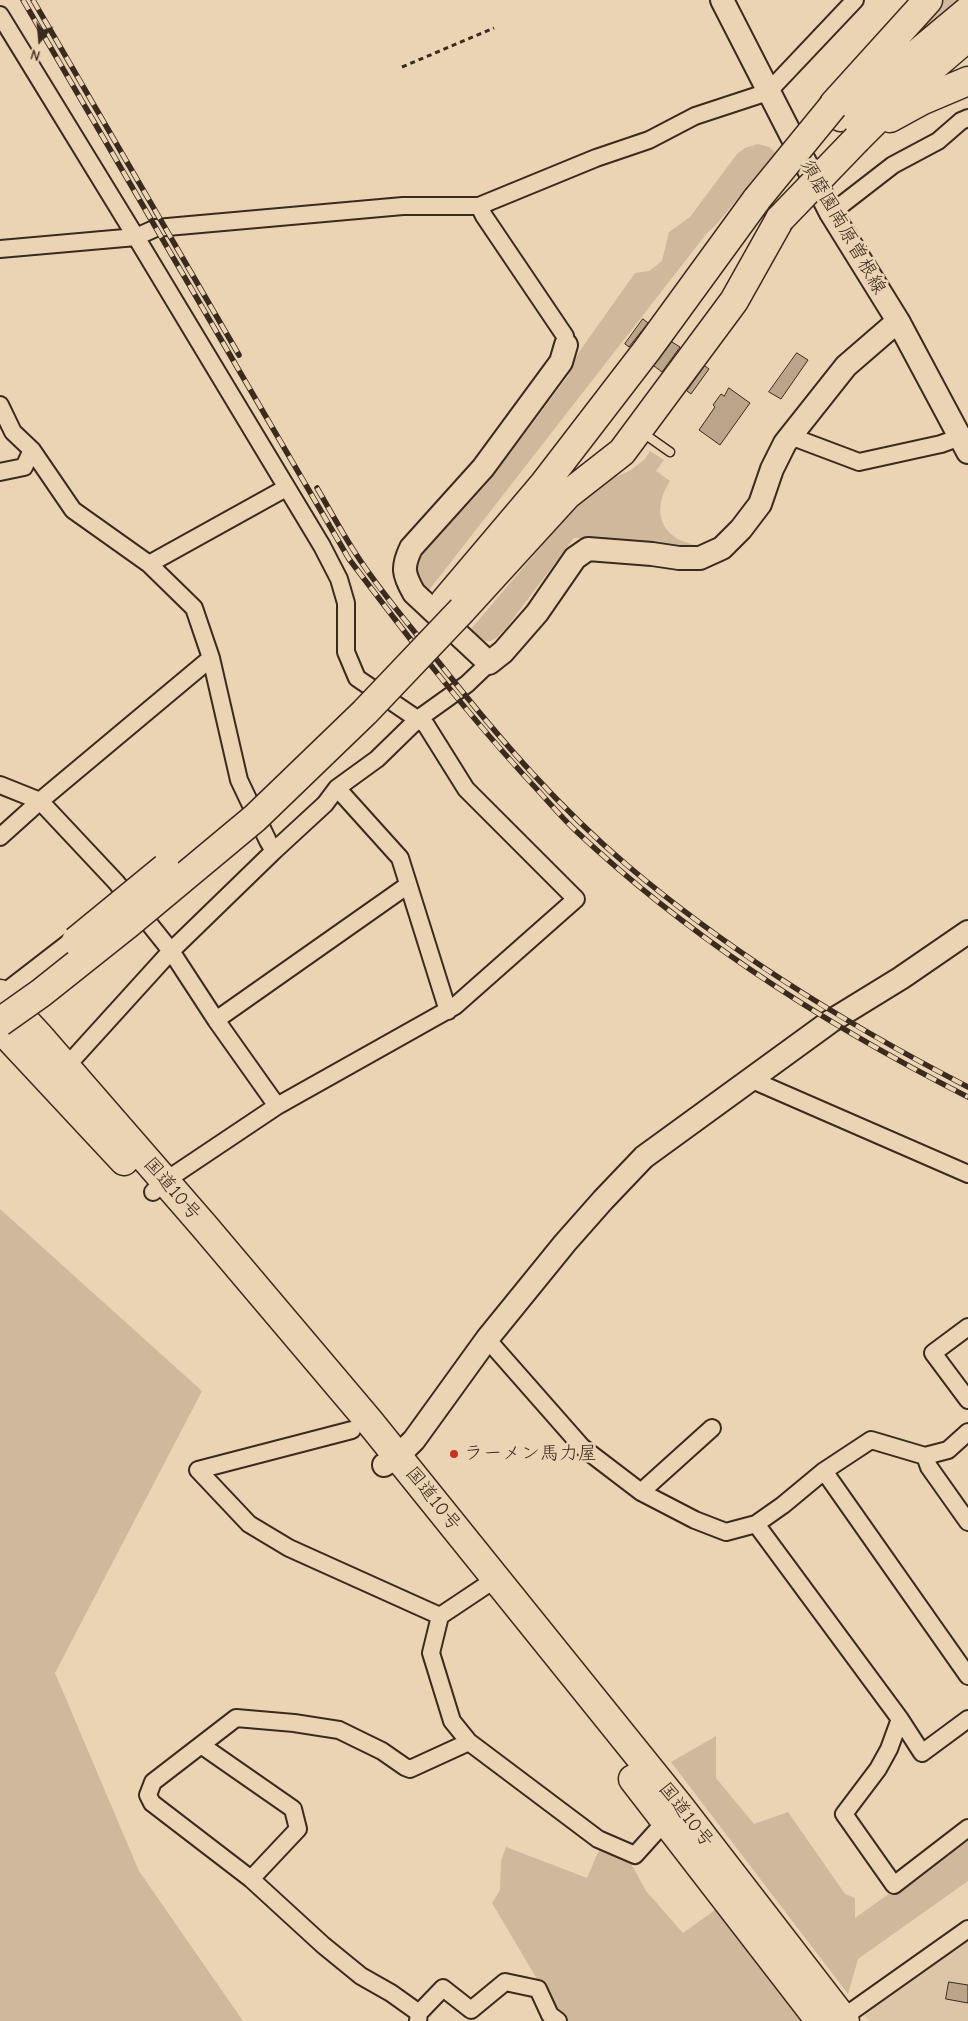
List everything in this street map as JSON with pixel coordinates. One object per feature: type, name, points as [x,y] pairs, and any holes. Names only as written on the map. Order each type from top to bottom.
[{"type":"highway","points":[[5,1026],[41,993],[255,818],[365,712],[454,606],[550,476],[647,350],[757,199],[837,111],[928,0]]},
{"type":"highway","points":[[837,111],[968,10]]},
{"type":"highway","points":[[0,1000],[26,982],[244,803],[352,699],[454,606],[567,495],[622,452],[734,301],[780,219],[906,89],[968,37]]},
{"type":"highway","points":[[857,139],[923,100],[968,81]]},
{"type":"highway","name":"国道10号","points":[[0,995],[5,1026],[159,1186],[391,1461],[490,1582],[836,2020]]},
{"type":"highway","name":"国道10号","points":[[5,1026],[69,1070],[352,1430],[391,1461]]},
{"type":"street","name":"須磨園南原曽根線","points":[[722,0],[831,213],[898,321],[965,442]]},
{"type":"street","points":[[0,249],[136,237],[156,228],[403,206],[479,206],[596,158],[649,140],[695,116],[768,92],[855,0]]},
{"type":"street","points":[[0,15],[136,237],[339,579],[346,603],[346,652],[357,678],[426,725],[466,789],[576,899],[455,1006],[277,1106],[159,1186]]},
{"type":"street","points":[[831,213],[893,165],[938,141],[961,121],[968,118]]},
{"type":"street","points":[[479,206],[565,336],[566,345],[561,362],[483,468],[411,548],[404,563],[406,579],[414,593],[490,663]]},
{"type":"street","points":[[69,1070],[73,1059],[171,951],[325,804],[337,788],[376,759],[418,719],[467,684],[504,652],[537,613],[559,578],[575,558],[588,549],[679,558],[700,558],[722,548],[741,529],[760,504],[772,469],[790,436],[846,366],[898,321]]},
{"type":"street","points":[[0,405],[13,432],[32,450],[73,510],[149,564],[194,608],[211,658],[239,780],[274,851]]},
{"type":"street","points":[[790,436],[859,462],[941,444],[965,442]]},
{"type":"street","points":[[0,472],[24,468],[32,450]]},
{"type":"street","points":[[149,564],[286,488]]},
{"type":"street","points":[[0,837],[40,801],[211,658]]},
{"type":"street","points":[[0,785],[40,801],[116,882],[171,951],[216,1020],[277,1106]]},
{"type":"street","points":[[337,788],[400,858],[448,1010]]},
{"type":"street","points":[[216,1020],[408,885]]},
{"type":"street","points":[[0,995],[128,897]]},
{"type":"street","points":[[5,1026],[146,920]]},
{"type":"street","points":[[391,1461],[414,1440],[487,1339],[565,1243],[644,1157],[831,1021],[901,978],[968,932]]},
{"type":"street","points":[[750,1079],[968,1174]]},
{"type":"street","points":[[968,1327],[933,1353],[968,1400]]},
{"type":"street","points":[[487,1339],[582,1447],[641,1492],[695,1520],[726,1532],[756,1524],[783,1505],[824,1471],[871,1440],[925,1456],[948,1450],[968,1432]]},
{"type":"street","points":[[641,1492],[712,1428]]},
{"type":"street","points":[[352,1430],[198,1470],[249,1524],[257,1529],[289,1548],[440,1616]]},
{"type":"street","points":[[925,1456],[929,1467],[968,1522]]},
{"type":"street","points":[[824,1471],[968,1676]]},
{"type":"street","points":[[756,1524],[900,1719],[922,1753],[968,1719]]},
{"type":"street","points":[[490,1582],[440,1616],[431,1653],[452,1721],[468,1742],[598,1839],[634,1855],[673,1814]]},
{"type":"street","points":[[468,1742],[410,1769],[404,1767],[382,1751],[339,1730],[294,1722],[236,1718],[153,1782],[148,1795],[152,1803],[251,1879],[323,1945],[418,2017],[443,1988],[471,2010],[505,1982],[538,1989],[550,2015],[558,2021]]},
{"type":"street","points":[[900,1719],[889,1749],[878,1769],[844,1814],[894,1885],[968,1828]]},
{"type":"street","points":[[200,1745],[293,1809],[298,1829],[251,1879]]},
{"type":"street","points":[[836,2020],[968,1929]]},
{"type":"lane","points":[[639,430],[670,452]]},
{"type":"path","points":[[402,67],[494,28]]},
{"type":"shaded area","points":[[940,0],[968,0],[854,94]]},
{"type":"shaded area","points":[[758,144],[769,147],[778,155],[767,169],[759,172],[716,225],[707,233],[426,594],[414,575],[415,565],[422,555],[487,484],[568,376],[579,352],[635,273],[649,271],[662,261],[669,232],[690,217],[737,154],[745,148]]},
{"type":"shaded area","points":[[650,451],[664,460],[656,471],[670,481],[661,503],[660,511],[664,525],[676,538],[698,547],[682,547],[613,538],[574,538],[506,628],[496,638],[485,641],[471,629],[591,488],[631,470],[645,459]]},
{"type":"shaded area","points":[[0,1209],[202,1391],[55,1673],[139,1871],[243,2021],[0,2021]]},
{"type":"shaded area","points":[[716,1736],[716,1778],[754,1824],[788,1812],[845,1894],[855,1898],[855,1918],[968,1837],[968,1881],[858,1959],[848,1994],[671,1762]]},
{"type":"shaded area","points":[[602,1843],[627,1856],[646,1891],[683,1933],[719,1907],[802,2021],[564,2021],[560,2018],[492,1903],[500,1890],[501,1861],[506,1847],[587,1878]]},
{"type":"shaded area","points":[[968,1929],[968,2021],[869,2021],[858,2005]]},
{"type":"building","points":[[643,319],[648,323],[629,347],[625,344]]},
{"type":"building","points":[[672,342],[680,347],[662,372],[654,366]]},
{"type":"building","points":[[797,353],[808,360],[781,399],[769,392]]},
{"type":"building","points":[[705,366],[709,369],[691,394],[687,391]]},
{"type":"building","points":[[729,388],[750,403],[720,445],[699,430],[715,407],[713,405],[721,394],[724,396]]},
{"type":"building","points":[[949,1982],[968,1985],[968,2003],[946,1999]]},
{"type":"railway","points":[[23,0],[349,559],[485,731],[570,826],[620,871],[666,908],[714,944],[813,1010],[864,1041],[968,1097]]},
{"type":"railway","points":[[33,0],[239,355]]},
{"type":"railway","points":[[317,488],[346,538],[386,597],[507,745],[577,820],[628,866],[668,898],[750,958],[835,1013],[968,1087]]},
{"type":"place","name":"ラーメン馬力屋","points":[[454,1454]]}]
